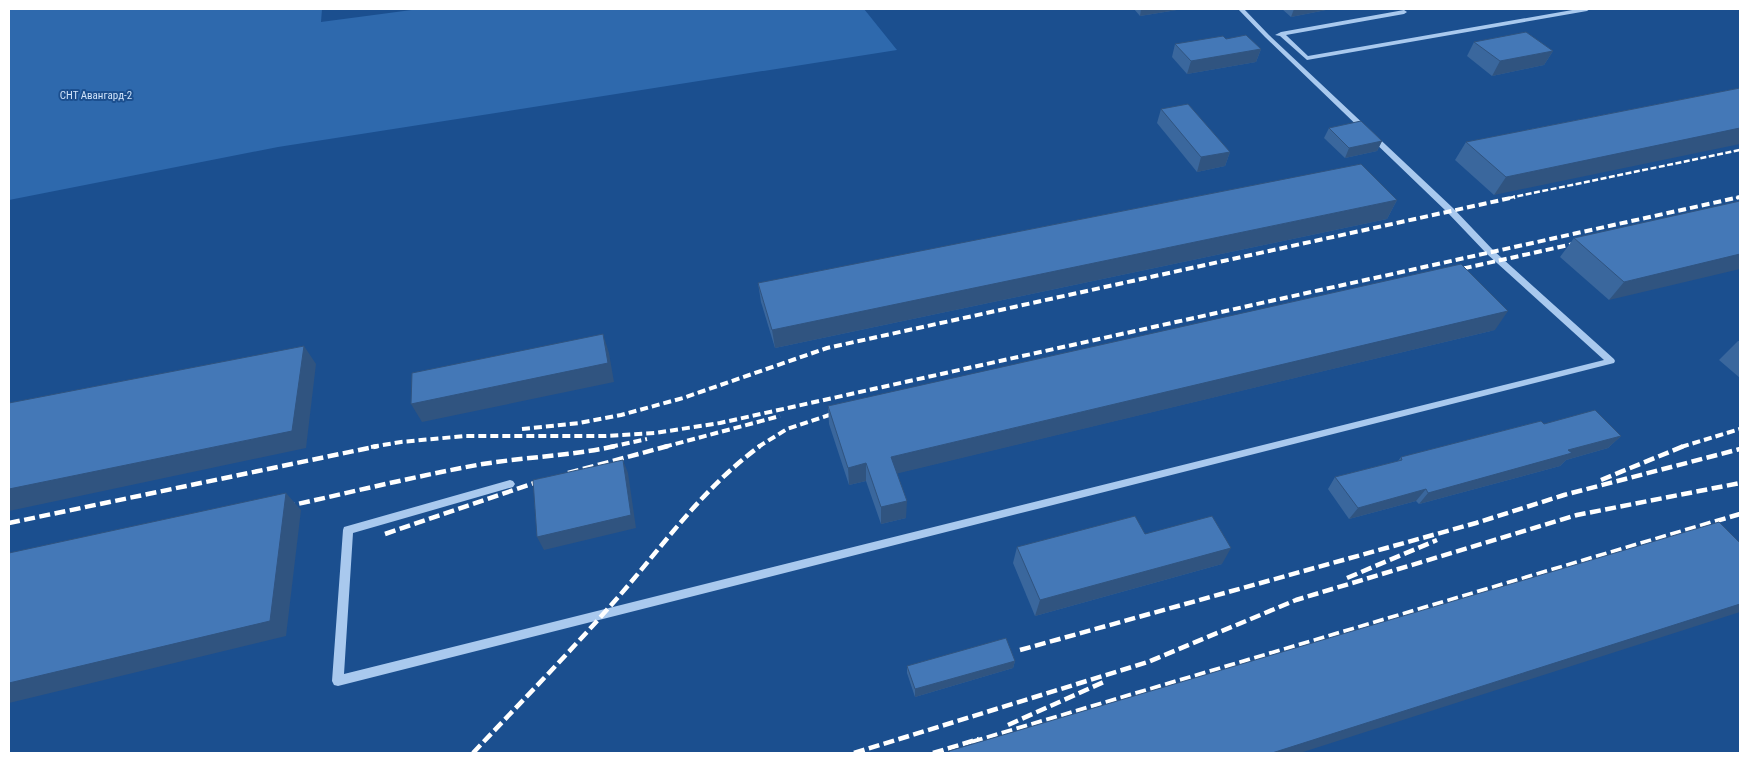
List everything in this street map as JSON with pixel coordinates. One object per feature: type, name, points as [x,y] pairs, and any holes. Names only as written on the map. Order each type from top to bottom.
[{"type":"street","points":[[510,484],[348,530],[338,682],[1611,361],[1490,252],[1450,210],[1241,9]]},
{"type":"street","points":[[1282,34],[1306,58],[1587,9]]},
{"type":"street","points":[[1267,36],[1404,12]]},
{"type":"green space","name":"СНТ Авангард-2","points":[[9,9],[322,9],[321,22],[419,9],[864,9],[897,50],[278,147],[9,200]]},
{"type":"building","points":[[1526,32],[1553,51],[1500,61],[1474,42]]},
{"type":"building","points":[[1246,35],[1261,49],[1191,61],[1175,44],[1223,36],[1226,39]]},
{"type":"building","points":[[1740,88],[1740,128],[1506,177],[1466,142]]},
{"type":"building","points":[[1188,104],[1230,152],[1201,157],[1161,109]]},
{"type":"building","points":[[1361,121],[1382,141],[1349,148],[1329,128]]},
{"type":"building","points":[[1361,164],[1397,200],[772,330],[758,283]]},
{"type":"building","points":[[1740,201],[1740,254],[1624,282],[1574,238]]},
{"type":"building","points":[[1461,264],[1508,311],[891,457],[907,501],[881,507],[866,463],[848,468],[828,406]]},
{"type":"building","points":[[603,334],[608,363],[411,404],[412,373]]},
{"type":"building","points":[[304,346],[292,431],[9,489],[9,403]]},
{"type":"building","points":[[1595,410],[1621,436],[1568,450],[1572,453],[1428,493],[1426,489],[1358,508],[1335,477],[1402,460],[1401,457],[1541,421],[1544,424]]},
{"type":"building","points":[[623,460],[631,515],[537,537],[533,480]]},
{"type":"building","points":[[286,493],[270,621],[9,683],[9,553]]},
{"type":"building","points":[[1135,516],[1145,534],[1212,516],[1231,548],[1040,600],[1017,547]]},
{"type":"building","points":[[1719,522],[1740,543],[1740,604],[1272,753],[950,753],[949,751]]},
{"type":"building","points":[[1006,638],[1015,661],[915,689],[907,666]]},
{"type":"railway","points":[[1509,198],[1740,150]]},
{"type":"railway","points":[[522,429],[579,423],[621,415],[683,398],[827,348],[1515,197]]},
{"type":"railway","points":[[371,447],[465,436],[606,436],[655,433],[720,423],[1740,197],[1736,198]]},
{"type":"railway","points":[[1452,271],[1582,242]]},
{"type":"railway","points":[[758,447],[787,429],[841,411]]},
{"type":"railway","points":[[664,447],[780,416]]},
{"type":"railway","points":[[1683,446],[1740,429]]},
{"type":"railway","points":[[610,447],[647,439]]},
{"type":"railway","points":[[9,523],[378,446]]},
{"type":"railway","points":[[284,507],[477,465],[616,446]]},
{"type":"railway","points":[[568,473],[668,446]]},
{"type":"railway","points":[[473,753],[620,595],[703,497],[760,446]]},
{"type":"railway","points":[[1601,480],[1683,446]]},
{"type":"railway","points":[[1020,650],[1476,523],[1564,495],[1740,449]]},
{"type":"railway","points":[[385,534],[546,479]]},
{"type":"railway","points":[[854,753],[1148,662],[1296,600],[1577,515],[1740,483]]},
{"type":"railway","points":[[972,742],[1740,514]]},
{"type":"railway","points":[[1347,578],[1437,540]]},
{"type":"railway","points":[[1008,725],[1106,681]]},
{"type":"railway","points":[[933,753],[979,739]]}]
